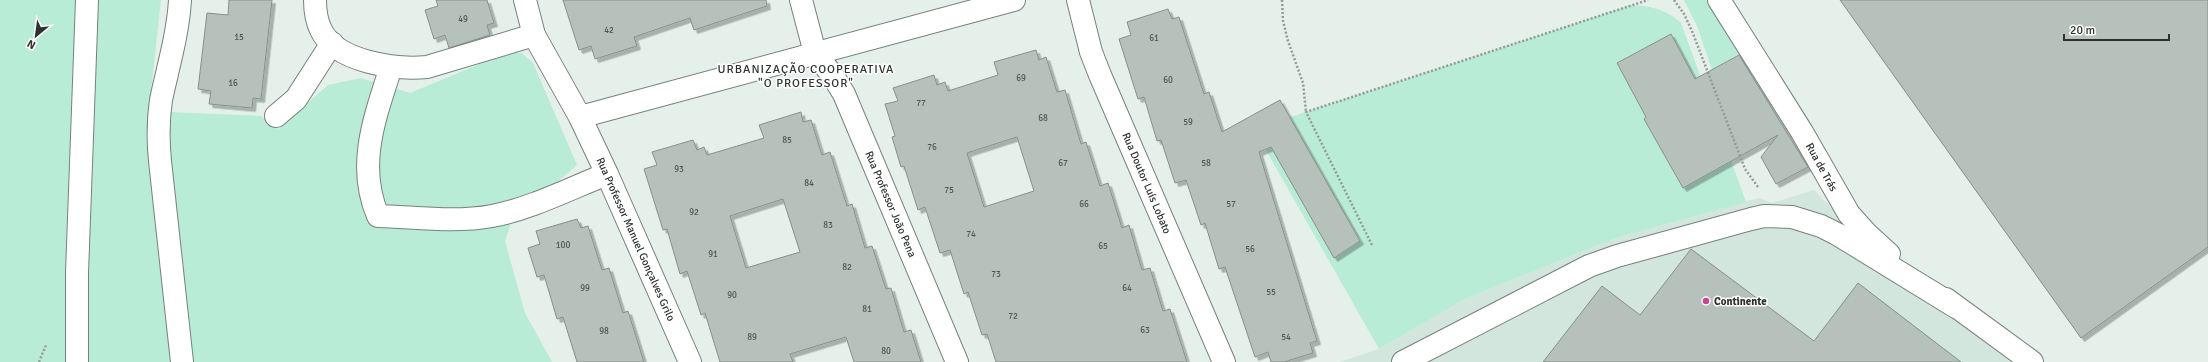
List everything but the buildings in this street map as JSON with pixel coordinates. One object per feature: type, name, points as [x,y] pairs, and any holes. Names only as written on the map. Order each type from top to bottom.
[{"type":"street","points":[[77,362],[77,273],[87,0]]},
{"type":"street","points":[[180,0],[172,56],[161,100],[158,128],[160,161],[182,362]]},
{"type":"street","points":[[315,0],[315,15],[321,31],[332,43],[350,54],[371,63],[390,67],[408,69],[427,67],[534,35]]},
{"type":"street","name":"Rua Professor Manuel Gonçalves Grilo","points":[[525,0],[534,35],[580,117],[607,174],[690,362]]},
{"type":"street","points":[[801,0],[815,53]]},
{"type":"street","points":[[580,117],[1014,0]]},
{"type":"street","name":"Rua Doutor Luís Lobato","points":[[1078,0],[1091,52],[1100,75],[1224,362]]},
{"type":"street","name":"Rua de Trás","points":[[1719,0],[1802,132],[1853,218],[1890,255],[1956,307]]},
{"type":"street","points":[[276,116],[296,99],[332,43]]},
{"type":"street","name":"Rua Professor João Pena","points":[[815,53],[833,76],[844,94],[957,362]]},
{"type":"street","points":[[390,67],[371,131],[367,151],[369,188],[378,216],[461,218],[492,216],[519,209],[607,174]]},
{"type":"street","points":[[1403,362],[1589,266],[1617,256],[1764,216],[1792,217],[1820,226],[1851,242],[1956,307],[2032,362]]},
{"type":"path","points":[[1282,0],[1283,21],[1288,41],[1303,83],[1306,112],[1372,244]]},
{"type":"path","points":[[1306,112],[1648,0]]},
{"type":"path","points":[[1674,0],[1684,14],[1692,31],[1745,169],[1752,181],[1764,190]]},
{"type":"shaded area","points":[[1814,190],[1858,235],[2022,362],[1339,362],[1379,349],[1465,299],[1616,238],[1759,198],[1772,203]]},
{"type":"green space","points":[[0,0],[161,0],[149,111],[261,116],[278,129],[328,85],[361,78],[410,93],[506,53],[522,53],[533,63],[577,165],[512,220],[505,241],[525,313],[552,362],[0,362]]},
{"type":"green space","points":[[1684,0],[1708,0],[1744,51],[1712,70],[1697,26]]},
{"type":"green space","points":[[1631,5],[1645,6],[1664,11],[1681,23],[1746,202],[1616,238],[1465,299],[1379,349],[1254,129]]},
{"type":"place","name":"Continente","points":[[1706,301]]},
{"type":"district","name":"URBANIZAÇÃO COOPERATIVA \"O PROFESSOR\"","points":[[806,76]]}]
